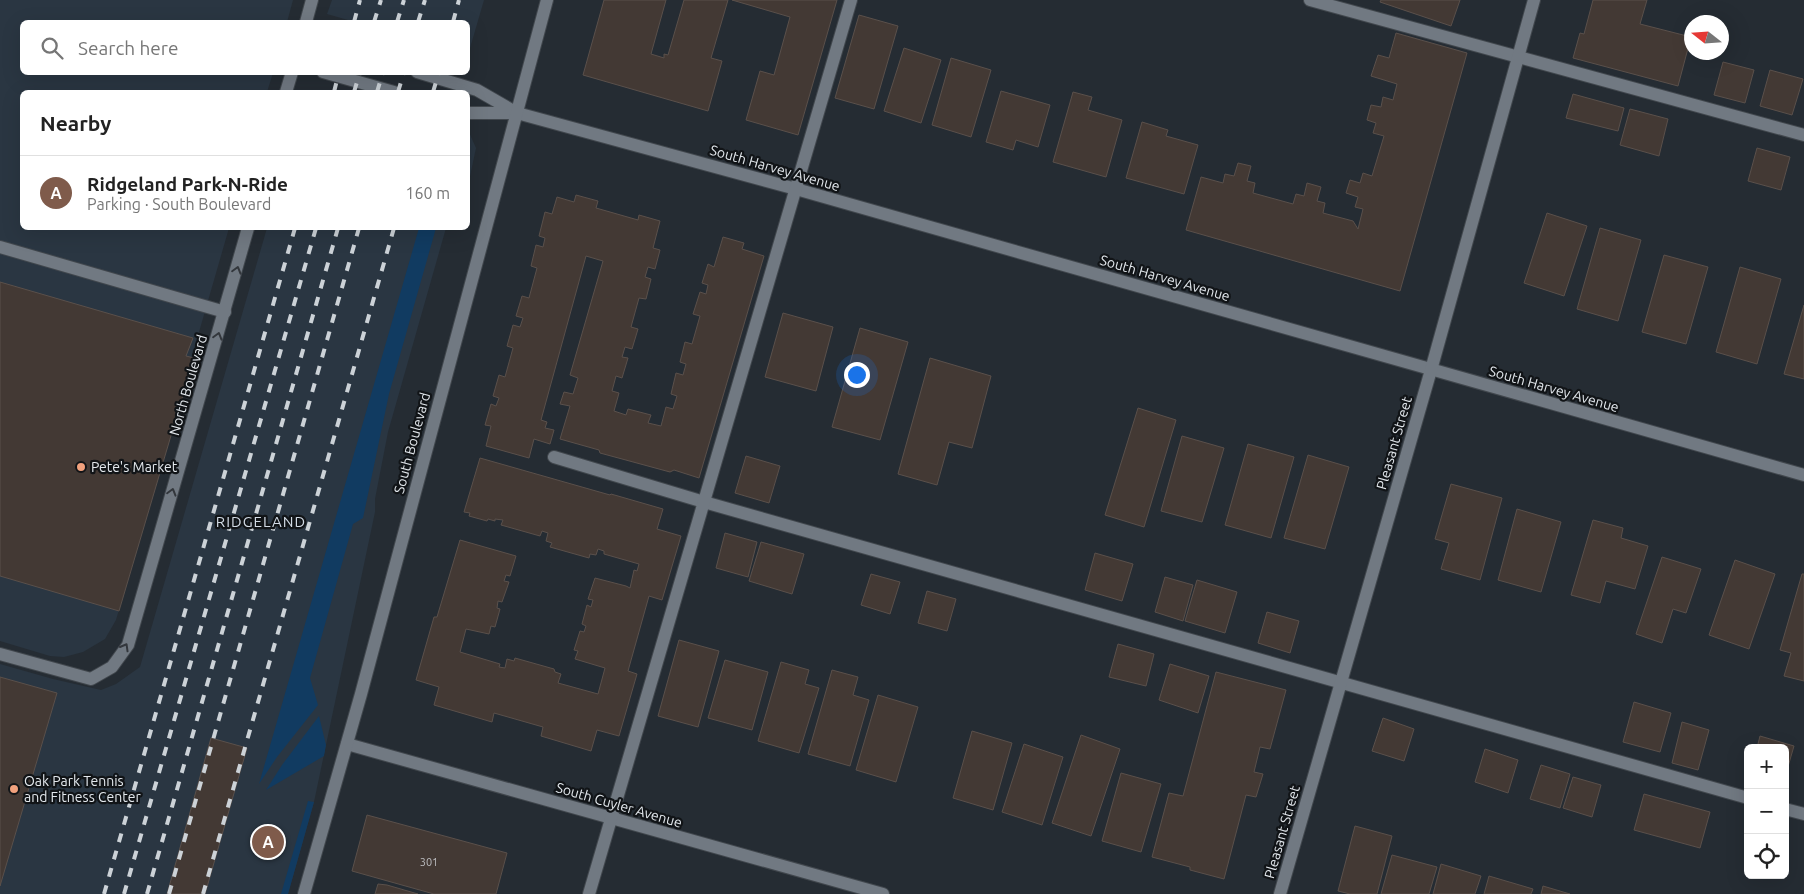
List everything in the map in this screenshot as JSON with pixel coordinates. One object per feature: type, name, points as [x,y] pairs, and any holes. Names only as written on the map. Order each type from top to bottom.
[{"type":"street","points":[[307,20],[312,0]]},
{"type":"street","name":"South Boulevard","points":[[304,894],[347,744],[547,0]]},
{"type":"street","points":[[589,894],[851,0]]},
{"type":"street","points":[[1310,0],[1804,135]]},
{"type":"street","name":"Pleasant Street","points":[[1280,894],[1431,370],[1534,0]]},
{"type":"street","points":[[287,90],[291,75]]},
{"type":"street","points":[[334,75],[387,90]]},
{"type":"street","points":[[427,75],[477,90],[517,113]]},
{"type":"street","points":[[470,113],[517,113]]},
{"type":"street","name":"South Harvey Avenue","points":[[517,113],[796,189],[1804,475]]},
{"type":"street","name":"North Boulevard","points":[[0,654],[90,679],[112,667],[128,644],[247,230]]},
{"type":"street","points":[[0,247],[225,312]]},
{"type":"street","points":[[554,457],[704,502],[1744,797]]},
{"type":"street","name":"South Cuyler Avenue","points":[[347,744],[883,894]]},
{"type":"street","points":[[1789,810],[1804,814]]},
{"type":"shaded area","points":[[0,0],[293,0],[288,20],[20,20],[20,75],[272,75],[268,90],[20,90],[20,230],[228,230],[116,620],[105,639],[83,652],[64,657],[50,656],[0,641]]},
{"type":"shaded area","points":[[332,0],[484,0],[470,48],[470,20],[348,20],[327,14]]},
{"type":"shaded area","points":[[470,134],[476,148],[470,176]]},
{"type":"shaded area","points":[[266,230],[445,230],[388,432],[375,499],[375,512],[314,802],[288,894],[0,894],[0,664],[101,690],[116,684],[140,667]]},
{"type":"shaded area","points":[[418,230],[435,230],[389,394],[363,518],[353,524],[310,678],[318,705],[277,757],[259,784]]},
{"type":"shaded area","points":[[319,716],[326,745],[324,756],[266,790],[282,765]]},
{"type":"shaded area","points":[[308,801],[314,802],[288,894],[281,894]]},
{"type":"building","points":[[604,0],[666,0],[651,54],[664,58],[664,54],[668,55],[684,0],[728,0],[711,58],[722,61],[708,111],[583,75]]},
{"type":"building","points":[[732,0],[837,0],[798,135],[746,120],[760,71],[774,75],[790,17]]},
{"type":"building","points":[[1381,0],[1460,0],[1451,26],[1380,2]]},
{"type":"building","points":[[1593,0],[1647,0],[1640,24],[1684,35],[1685,60],[1678,86],[1573,58],[1580,33],[1584,34]]},
{"type":"building","points":[[859,15],[898,26],[874,109],[835,98]]},
{"type":"building","points":[[1396,33],[1467,53],[1400,291],[1186,230],[1201,177],[1223,183],[1225,174],[1234,176],[1238,163],[1251,166],[1247,181],[1255,183],[1253,193],[1293,204],[1296,194],[1304,196],[1307,183],[1321,187],[1317,201],[1325,203],[1323,213],[1353,221],[1358,229],[1363,209],[1355,207],[1358,197],[1346,193],[1350,180],[1360,183],[1363,173],[1372,176],[1384,136],[1373,133],[1376,123],[1367,120],[1371,105],[1381,107],[1383,97],[1393,100],[1397,84],[1371,76],[1378,55],[1389,58]]},
{"type":"building","points":[[904,48],[941,60],[921,123],[884,111]]},
{"type":"building","points":[[951,58],[991,70],[971,137],[932,125]]},
{"type":"building","points":[[1723,62],[1754,70],[1745,103],[1714,95]]},
{"type":"building","points":[[1770,70],[1803,79],[1792,115],[1760,106]]},
{"type":"building","points":[[1001,91],[1050,105],[1038,147],[1016,140],[1013,150],[986,142]]},
{"type":"building","points":[[1073,92],[1092,97],[1088,110],[1122,120],[1106,177],[1053,162]]},
{"type":"building","points":[[1573,94],[1624,108],[1618,131],[1566,118]]},
{"type":"building","points":[[1630,109],[1668,119],[1659,156],[1620,145]]},
{"type":"building","points":[[1142,122],[1168,130],[1166,136],[1198,145],[1184,194],[1126,178]]},
{"type":"building","points":[[1757,148],[1790,157],[1781,190],[1748,181]]},
{"type":"building","points":[[576,195],[598,201],[596,208],[638,220],[639,215],[660,221],[653,248],[660,250],[655,269],[648,267],[645,277],[651,279],[646,299],[639,298],[631,327],[638,329],[632,349],[625,347],[622,357],[628,358],[622,378],[616,376],[612,391],[619,393],[614,411],[626,415],[628,409],[651,415],[648,423],[661,426],[666,407],[673,409],[677,396],[671,394],[676,373],[683,375],[686,364],[680,362],[685,342],[692,344],[700,316],[693,314],[700,292],[706,294],[708,285],[702,283],[708,264],[714,267],[723,237],[744,243],[742,249],[764,256],[699,478],[674,470],[670,472],[600,453],[599,450],[560,439],[570,406],[560,404],[564,392],[573,394],[578,378],[570,375],[603,261],[586,256],[541,420],[547,422],[545,428],[554,430],[550,444],[534,439],[529,458],[486,446],[491,426],[485,425],[491,404],[496,406],[499,398],[493,396],[499,375],[505,377],[513,348],[507,346],[513,325],[520,327],[523,318],[516,316],[522,296],[529,298],[537,268],[531,266],[536,245],[543,247],[545,238],[539,236],[545,212],[552,214],[557,197],[574,202]]},
{"type":"building","points":[[1547,213],[1587,226],[1564,296],[1524,283]]},
{"type":"building","points":[[1600,228],[1641,240],[1618,321],[1577,309]]},
{"type":"building","points":[[1664,255],[1708,267],[1686,344],[1642,332]]},
{"type":"building","points":[[1740,267],[1781,279],[1757,364],[1716,352]]},
{"type":"building","name":"Pete's Market","points":[[0,282],[193,338],[186,356],[194,358],[119,611],[0,576]]},
{"type":"building","points":[[1804,305],[1804,379],[1784,374]]},
{"type":"building","points":[[783,313],[833,327],[816,391],[765,377]]},
{"type":"building","points":[[860,328],[908,342],[880,440],[832,427]]},
{"type":"building","points":[[930,358],[991,376],[972,448],[949,442],[937,485],[898,474]]},
{"type":"building","points":[[1138,408],[1176,420],[1144,527],[1105,515]]},
{"type":"building","points":[[1182,436],[1224,448],[1202,522],[1161,511]]},
{"type":"building","points":[[1248,444],[1294,457],[1271,538],[1225,525]]},
{"type":"building","points":[[1308,455],[1349,467],[1325,549],[1284,538]]},
{"type":"building","points":[[746,456],[780,466],[769,503],[735,493]]},
{"type":"building","points":[[480,458],[663,509],[657,529],[681,536],[662,600],[649,596],[628,671],[637,674],[619,736],[597,730],[591,751],[541,736],[543,727],[494,713],[492,722],[434,705],[439,687],[416,680],[434,617],[437,617],[460,540],[516,556],[510,576],[506,575],[504,581],[509,582],[502,602],[498,601],[497,608],[500,609],[495,627],[491,626],[489,634],[466,629],[460,652],[500,664],[499,667],[505,668],[507,659],[514,661],[515,658],[554,669],[555,672],[561,674],[558,683],[598,694],[605,668],[575,659],[578,651],[574,650],[580,631],[584,632],[586,626],[582,624],[587,605],[591,607],[593,600],[588,599],[595,578],[630,588],[634,570],[637,571],[639,564],[604,554],[604,551],[598,549],[596,555],[590,554],[589,558],[550,547],[552,543],[546,541],[548,533],[542,531],[540,536],[501,525],[503,520],[495,519],[495,521],[488,519],[487,521],[469,516],[470,513],[464,512]]},
{"type":"building","points":[[1451,484],[1502,498],[1480,580],[1441,569],[1449,543],[1435,539]]},
{"type":"building","points":[[1517,509],[1561,522],[1541,592],[1498,580]]},
{"type":"building","points":[[1593,520],[1623,528],[1621,538],[1648,546],[1635,589],[1606,581],[1600,603],[1571,595]]},
{"type":"building","points":[[725,533],[757,542],[748,577],[716,568]]},
{"type":"building","points":[[761,542],[804,554],[792,594],[749,581]]},
{"type":"building","points":[[1095,553],[1133,564],[1122,601],[1085,590]]},
{"type":"building","points":[[1662,557],[1701,569],[1686,613],[1673,609],[1662,643],[1636,634]]},
{"type":"building","points":[[1735,560],[1775,574],[1749,649],[1709,635]]},
{"type":"building","points":[[871,574],[900,582],[890,614],[861,605]]},
{"type":"building","points":[[1802,574],[1804,574],[1804,681],[1784,676],[1791,653],[1780,650]]},
{"type":"building","points":[[1165,577],[1193,585],[1183,621],[1155,612]]},
{"type":"building","points":[[1197,580],[1237,592],[1225,633],[1185,621]]},
{"type":"building","points":[[927,591],[956,599],[947,631],[918,623]]},
{"type":"building","points":[[1267,612],[1299,621],[1290,653],[1258,643]]},
{"type":"building","points":[[679,640],[719,651],[698,727],[658,716]]},
{"type":"building","points":[[1118,644],[1154,654],[1146,686],[1109,677]]},
{"type":"building","points":[[725,660],[768,672],[752,730],[708,718]]},
{"type":"building","points":[[781,662],[809,670],[805,684],[819,688],[799,753],[758,741]]},
{"type":"building","points":[[1170,664],[1209,676],[1198,713],[1159,700]]},
{"type":"building","points":[[832,670],[858,677],[853,695],[869,700],[850,766],[808,754]]},
{"type":"building","points":[[1216,672],[1286,690],[1270,749],[1260,747],[1254,772],[1263,774],[1256,797],[1246,795],[1224,879],[1190,870],[1190,867],[1152,857],[1169,793],[1183,796]]},
{"type":"building","name":"Oak Park Tennis and Fitness Center","points":[[0,677],[57,693],[0,886]]},
{"type":"building","points":[[878,695],[918,707],[896,782],[856,770]]},
{"type":"building","points":[[1634,702],[1671,713],[1660,752],[1623,742]]},
{"type":"building","points":[[1383,718],[1414,729],[1404,761],[1372,751]]},
{"type":"building","points":[[1682,722],[1709,730],[1698,770],[1672,763]]},
{"type":"building","points":[[972,731],[1012,743],[993,810],[953,798]]},
{"type":"building","points":[[1081,735],[1120,749],[1091,836],[1052,823]]},
{"type":"building","points":[[1760,736],[1787,744],[1758,744]]},
{"type":"building","points":[[211,738],[247,748],[205,894],[167,894]]},
{"type":"building","points":[[1024,744],[1063,757],[1042,825],[1002,812]]},
{"type":"building","points":[[1789,745],[1794,746],[1789,763]]},
{"type":"building","points":[[1485,749],[1518,760],[1508,793],[1475,782]]},
{"type":"building","points":[[1541,765],[1570,774],[1560,808],[1530,799]]},
{"type":"building","points":[[1121,773],[1161,784],[1141,852],[1102,841]]},
{"type":"building","points":[[1573,777],[1601,785],[1592,817],[1563,808]]},
{"type":"building","points":[[1644,794],[1710,812],[1700,848],[1634,830]]},
{"type":"building","points":[[367,815],[507,853],[496,894],[434,894],[352,871]]},
{"type":"building","points":[[1355,826],[1392,836],[1377,894],[1350,894],[1338,891]]},
{"type":"building","points":[[1392,855],[1437,867],[1429,894],[1381,894]]},
{"type":"building","points":[[1441,864],[1481,876],[1475,894],[1433,894]]},
{"type":"building","points":[[1489,876],[1533,889],[1531,894],[1484,894]]},
{"type":"building","points":[[378,884],[387,885],[418,894],[375,894]]},
{"type":"building","points":[[1543,886],[1570,894],[1541,894]]},
{"type":"railway","points":[[355,20],[360,0]]},
{"type":"railway","points":[[375,20],[381,0]]},
{"type":"railway","points":[[398,20],[404,0]]},
{"type":"railway","points":[[419,20],[425,0]]},
{"type":"railway","points":[[454,20],[459,0]]},
{"type":"railway","points":[[334,90],[338,75]]},
{"type":"railway","points":[[355,90],[359,75]]},
{"type":"railway","points":[[378,90],[382,75]]},
{"type":"railway","points":[[399,90],[403,75]]},
{"type":"railway","points":[[434,90],[438,75]]},
{"type":"railway","points":[[104,894],[294,230]]},
{"type":"railway","points":[[124,894],[315,230]]},
{"type":"railway","points":[[147,894],[337,230]]},
{"type":"railway","points":[[169,894],[358,230]]},
{"type":"railway","points":[[203,894],[393,230]]},
{"type":"place","name":"Pete's Market","points":[[81,467]]},
{"type":"place","name":"Oak Park Tennis and Fitness Center","points":[[14,789]]},
{"type":"place","name":"Ridgeland Park-N-Ride","points":[[268,842]]},
{"type":"district","name":"RIDGELAND","points":[[261,522]]}]
